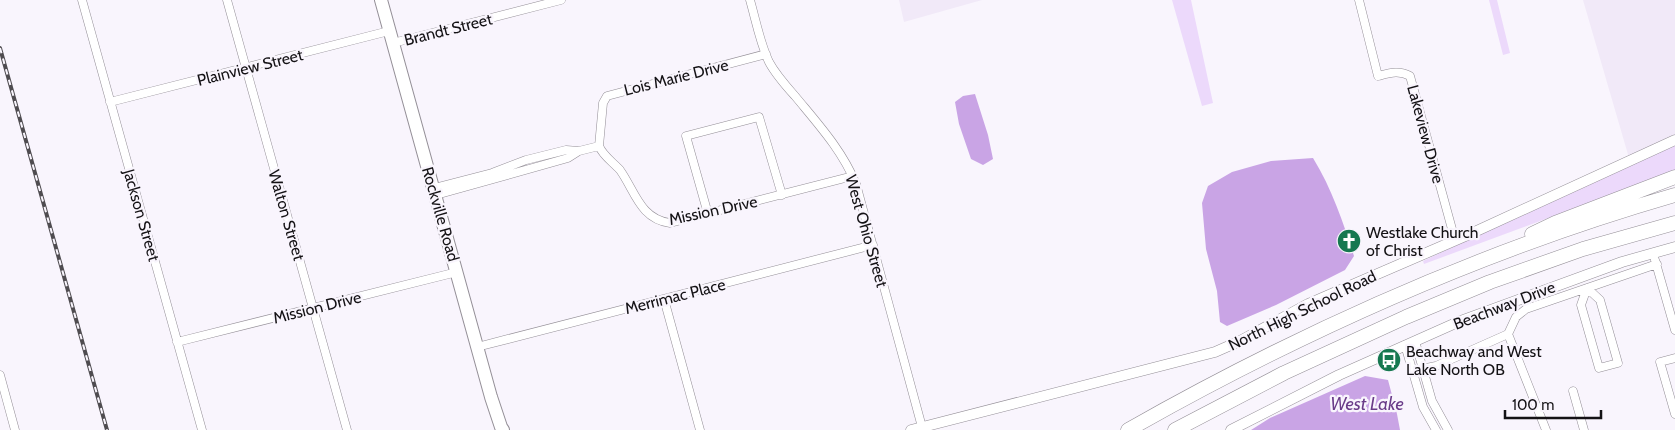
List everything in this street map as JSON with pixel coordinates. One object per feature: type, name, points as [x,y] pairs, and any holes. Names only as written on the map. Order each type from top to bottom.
[{"type":"highway","points":[[1128,430],[1184,398],[1324,328],[1555,223],[1675,177]]},
{"type":"highway","points":[[1439,277],[1561,232],[1675,195]]},
{"type":"highway","points":[[1175,430],[1308,361],[1406,316],[1490,282],[1583,249],[1675,223]]},
{"type":"highway","points":[[1583,249],[1644,238],[1675,230]]},
{"type":"main road","name":"Rockville Road","points":[[381,0],[501,429]]},
{"type":"street","name":"Jackson Street","points":[[82,0],[202,430]]},
{"type":"street","name":"Walton Street","points":[[227,0],[347,430]]},
{"type":"street","name":"Brandt Street","points":[[391,37],[561,0]]},
{"type":"street","name":"West Ohio Street","points":[[750,0],[766,54],[780,78],[838,149],[853,176],[922,427]]},
{"type":"street","name":"Lakeview Drive","points":[[1359,0],[1378,76],[1403,72],[1410,76],[1455,240]]},
{"type":"street","name":"Plainview Street","points":[[110,102],[246,68],[391,37]]},
{"type":"street","name":"Lois Marie Drive","points":[[599,146],[603,102],[607,96],[766,54]]},
{"type":"street","points":[[708,214],[686,136],[759,117],[782,194]]},
{"type":"street","name":"North High School Road","points":[[911,430],[1215,352],[1315,301],[1675,140]]},
{"type":"street","points":[[435,192],[526,160],[566,150],[579,151],[599,146]]},
{"type":"street","name":"Mission Drive","points":[[599,146],[623,176],[643,209],[652,217],[670,224],[853,176]]},
{"type":"street","name":"Merrimac Place","points":[[477,347],[873,245]]},
{"type":"street","name":"Beachway Drive","points":[[1231,430],[1339,375],[1458,322],[1653,252],[1675,247]]},
{"type":"street","points":[[1653,252],[1675,330]]},
{"type":"street","name":"Beachway Drive","points":[[1412,371],[1436,366],[1508,334],[1516,317],[1526,309],[1657,264]]},
{"type":"street","name":"Mission Drive","points":[[177,342],[457,272]]},
{"type":"street","points":[[1587,288],[1600,300],[1618,363],[1599,368],[1581,304],[1587,288]]},
{"type":"street","points":[[664,299],[700,430]]},
{"type":"street","points":[[1508,334],[1546,430]]},
{"type":"street","points":[[1415,341],[1432,400],[1448,430]]},
{"type":"street","points":[[1404,345],[1423,407],[1436,430]]},
{"type":"street","points":[[1675,358],[1660,362],[1675,414]]},
{"type":"street","points":[[0,375],[16,430]]},
{"type":"street","points":[[1573,391],[1584,430]]},
{"type":"shaded area","points":[[899,0],[982,0],[904,22]]},
{"type":"shaded area","points":[[1172,0],[1191,0],[1213,103],[1202,106]]},
{"type":"shaded area","points":[[1489,0],[1497,0],[1510,53],[1503,55]]},
{"type":"shaded area","points":[[1583,0],[1675,0],[1675,136],[1629,158]]},
{"type":"shaded area","points":[[1675,145],[1675,171],[1424,264],[1423,261]]},
{"type":"water","points":[[975,94],[988,135],[993,159],[983,165],[971,159],[959,124],[955,102],[963,96]]},
{"type":"water","points":[[1313,158],[1331,194],[1354,256],[1345,270],[1276,305],[1227,326],[1220,322],[1217,291],[1206,249],[1202,203],[1208,186],[1232,172],[1271,161]]},
{"type":"water","name":"West Lake","points":[[1365,376],[1388,380],[1400,430],[1251,430],[1270,418]]},
{"type":"railway","points":[[0,48],[107,430]]},
{"type":"place","name":"Westlake Church of Christ","points":[[1349,241]]},
{"type":"place","name":"Beachway and West Lake North OB","points":[[1389,360]]}]
